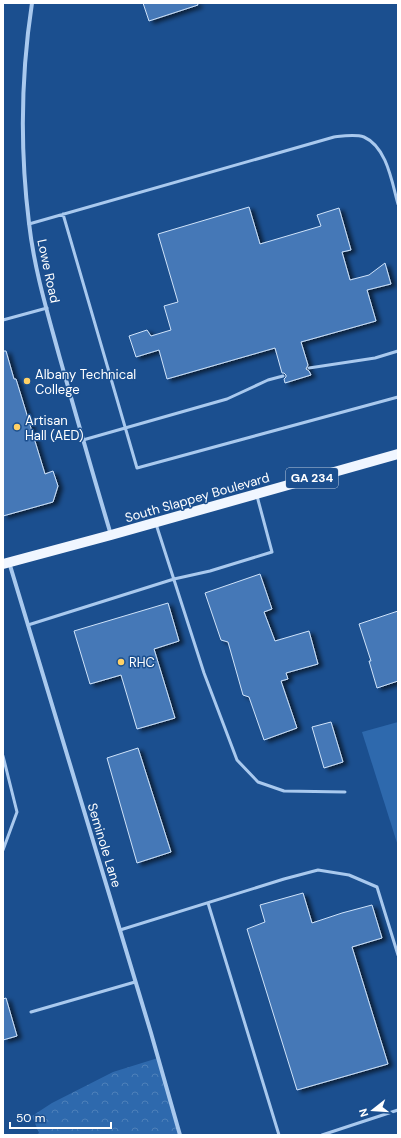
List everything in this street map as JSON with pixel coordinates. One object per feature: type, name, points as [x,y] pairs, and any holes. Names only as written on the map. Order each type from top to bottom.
[{"type":"main road","name":"South Slappey Boulevard","points":[[6,563],[398,454]]},
{"type":"street","name":"Lowe Road","points":[[32,3],[26,57],[24,94],[25,167],[29,224],[39,280],[111,535]]},
{"type":"street","name":"Seminole Lane","points":[[6,563],[28,625],[180,1135]]},
{"type":"lane","points":[[29,224],[334,137],[346,135],[364,138],[374,144],[381,152],[387,165],[398,204]]},
{"type":"lane","points":[[63,214],[137,468],[398,398]]},
{"type":"lane","points":[[3,320],[47,308]]},
{"type":"lane","points":[[308,368],[375,358],[398,351]]},
{"type":"lane","points":[[83,440],[226,399],[268,380],[283,376]]},
{"type":"lane","points":[[28,625],[174,579],[210,571],[272,552],[256,494]]},
{"type":"lane","points":[[156,522],[204,673],[238,760],[258,782],[284,791],[345,792]]},
{"type":"lane","points":[[3,756],[17,812],[3,850]]},
{"type":"lane","points":[[120,930],[284,879],[318,870],[349,875],[378,887],[398,955]]},
{"type":"lane","points":[[208,903],[279,1135]]},
{"type":"lane","points":[[31,1012],[135,982]]},
{"type":"lane","points":[[322,1135],[398,1110]]},
{"type":"green space","points":[[398,722],[398,846],[362,732]]},
{"type":"green space","points":[[158,1058],[180,1135],[36,1135],[39,1133],[32,1116],[52,1103],[113,1072]]},
{"type":"building","points":[[143,3],[197,3],[198,5],[149,21]]},
{"type":"building","points":[[249,207],[260,244],[321,226],[317,215],[339,208],[351,250],[342,252],[350,280],[369,275],[385,263],[391,284],[367,290],[376,321],[301,342],[308,365],[306,369],[311,375],[285,383],[284,379],[286,375],[282,373],[275,348],[167,379],[159,350],[136,357],[129,336],[147,330],[151,336],[171,330],[164,306],[178,302],[158,234]]},
{"type":"building","name":"Artisan Hall (AED)","points":[[3,351],[6,351],[14,379],[16,379],[45,474],[53,471],[58,486],[53,502],[3,516]]},
{"type":"building","points":[[260,574],[272,609],[264,612],[275,641],[309,631],[318,664],[286,673],[288,679],[281,681],[297,728],[264,740],[249,697],[243,695],[228,642],[221,640],[205,593]]},
{"type":"building","name":"RHC","points":[[168,603],[179,641],[154,649],[175,718],[137,729],[121,675],[90,684],[74,631]]},
{"type":"building","points":[[398,611],[398,681],[377,688],[369,661],[371,661],[359,624]]},
{"type":"building","points":[[331,722],[343,762],[324,768],[312,727]]},
{"type":"building","points":[[138,748],[171,852],[137,863],[107,758]]},
{"type":"building","points":[[303,893],[312,923],[372,905],[382,938],[352,947],[388,1064],[297,1090],[247,929],[265,922],[260,905]]},
{"type":"building","points":[[6,998],[17,1036],[3,1040],[3,999]]},
{"type":"place","name":"Albany Technical College","points":[[27,381]]},
{"type":"place","name":"Artisan Hall (AED)","points":[[17,427]]},
{"type":"place","name":"RHC","points":[[121,662]]}]
